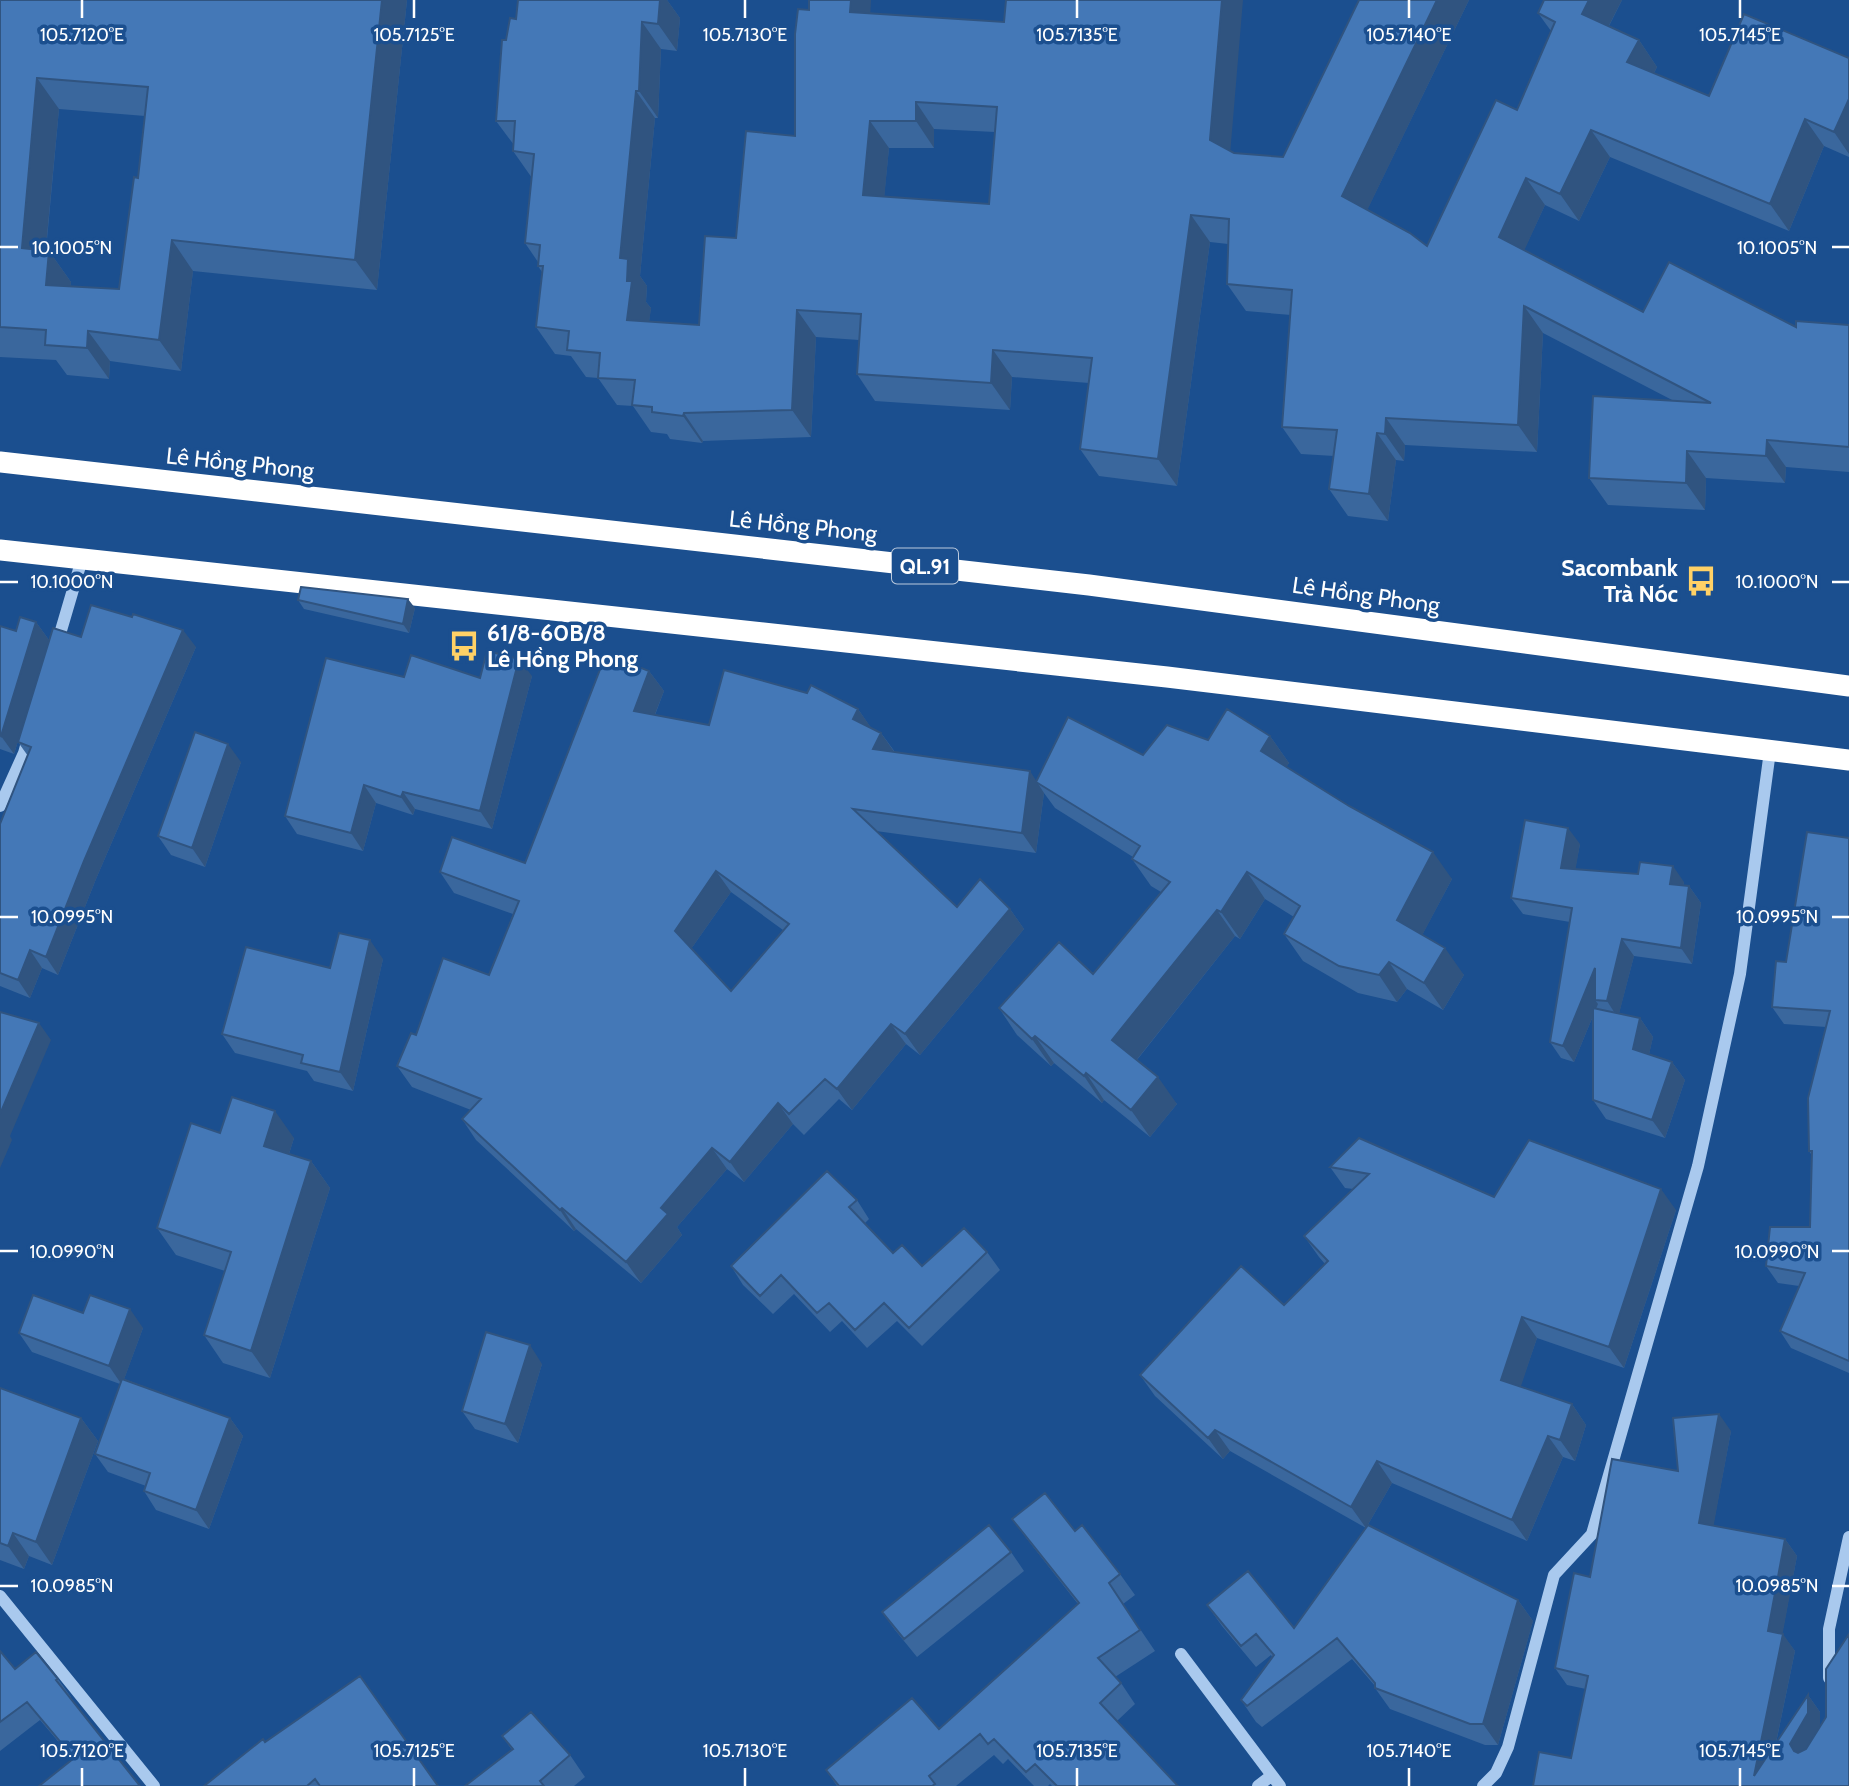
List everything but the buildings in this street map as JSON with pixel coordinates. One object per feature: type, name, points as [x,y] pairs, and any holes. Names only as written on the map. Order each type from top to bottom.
[{"type":"highway","name":"Lê Hồng Phong","points":[[0,462],[1089,585],[1849,686]]},
{"type":"highway","points":[[0,550],[1167,677],[1849,761]]},
{"type":"street","points":[[51,663],[82,559]]},
{"type":"street","points":[[0,806],[24,753],[32,727]]},
{"type":"street","points":[[1483,1786],[1496,1773],[1507,1747],[1554,1575],[1592,1534],[1694,1179],[1740,974],[1770,751]]},
{"type":"street","points":[[1829,1694],[1829,1629],[1849,1537]]},
{"type":"street","points":[[0,1596],[154,1786]]},
{"type":"street","points":[[1181,1654],[1275,1781],[1258,1786]]},
{"type":"place","name":"Sacombank Trà Nóc","points":[[1701,581]]},
{"type":"place","name":"61/8-60B/8 Lê Hồng Phong","points":[[464,646]]}]
